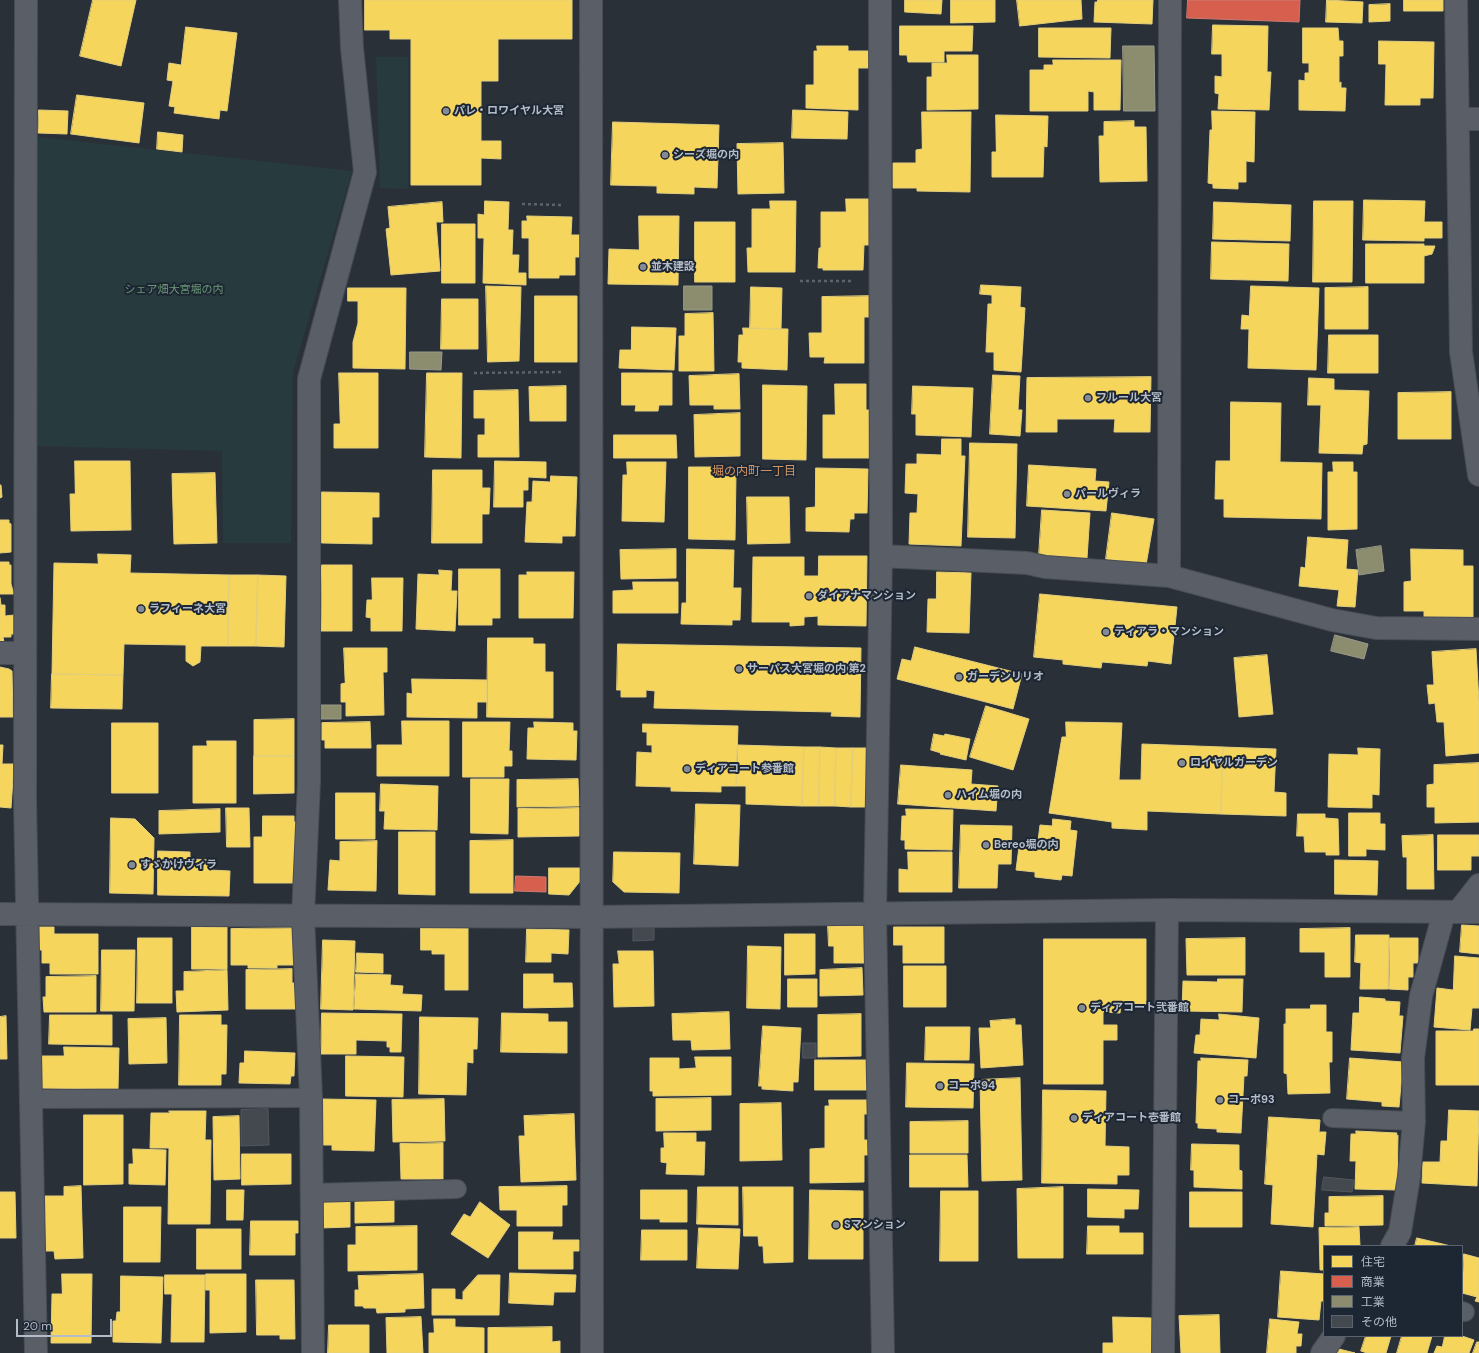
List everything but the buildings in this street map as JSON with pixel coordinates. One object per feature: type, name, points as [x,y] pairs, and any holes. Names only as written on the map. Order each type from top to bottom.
[{"type":"street","points":[[26,0],[25,801],[36,1353]]},
{"type":"street","points":[[313,1353],[311,1098],[303,916],[309,782],[309,379],[365,172],[352,48],[350,0]]},
{"type":"street","points":[[591,0],[592,372],[590,917],[592,1353]]},
{"type":"street","points":[[880,0],[881,556],[875,914],[883,1353]]},
{"type":"street","points":[[1169,576],[1170,0]]},
{"type":"street","points":[[1456,0],[1468,119],[1462,352],[1479,475]]},
{"type":"street","points":[[881,556],[1027,563],[1045,567],[1169,576],[1332,620],[1376,628],[1479,629]]},
{"type":"street","points":[[0,653],[25,653]]},
{"type":"street","points":[[1393,1245],[1400,1232],[1409,1177],[1414,1121],[1413,1058],[1421,996],[1460,912],[1479,885]]},
{"type":"street","points":[[1163,1353],[1167,910]]},
{"type":"street","points":[[0,914],[590,917],[1167,910],[1460,912]]},
{"type":"street","points":[[1322,1353],[1333,1337]]},
{"type":"lane","points":[[31,1099],[311,1098]]},
{"type":"lane","points":[[1332,1118],[1414,1121]]},
{"type":"lane","points":[[311,1193],[456,1189]]},
{"type":"path","points":[[522,204],[592,206]]},
{"type":"path","points":[[800,281],[880,282]]},
{"type":"path","points":[[474,373],[592,372]]},
{"type":"green space","points":[[376,57],[408,57],[408,189],[380,188]]},
{"type":"green space","name":"シェア畑大宮堀の内","points":[[38,137],[352,171],[293,372],[291,543],[223,543],[222,451],[37,446]]},
{"type":"place","name":"パレ・ロワイヤル大宮","points":[[446,111]]},
{"type":"place","name":"シーズ堀の内","points":[[665,155]]},
{"type":"place","name":"並木建設","points":[[643,267]]},
{"type":"place","name":"フルール大宮","points":[[1088,398]]},
{"type":"place","name":"パールヴィラ","points":[[1067,494]]},
{"type":"place","name":"ダイアナマンション","points":[[809,596]]},
{"type":"place","name":"ラフィーネ大宮","points":[[141,609]]},
{"type":"place","name":"ティアラ・マンション","points":[[1106,632]]},
{"type":"place","name":"サーパス大宮堀の内 第2","points":[[739,669]]},
{"type":"place","name":"ガーデンリリオ","points":[[959,677]]},
{"type":"place","name":"ロイヤルガーデン","points":[[1182,763]]},
{"type":"place","name":"ディアコート参番館","points":[[687,769]]},
{"type":"place","name":"ハイム堀の内","points":[[948,795]]},
{"type":"place","name":"Bereo堀の内","points":[[986,845]]},
{"type":"place","name":"すゞかけヴィラ","points":[[132,865]]},
{"type":"place","name":"ディアコート弐番館","points":[[1082,1008]]},
{"type":"place","name":"コーポ94","points":[[940,1086]]},
{"type":"place","name":"コーポ93","points":[[1220,1100]]},
{"type":"place","name":"ディアコート壱番館","points":[[1074,1118]]},
{"type":"place","name":"Sマンション","points":[[836,1225]]},
{"type":"district","name":"堀の内町一丁目","points":[[754,472]]}]
